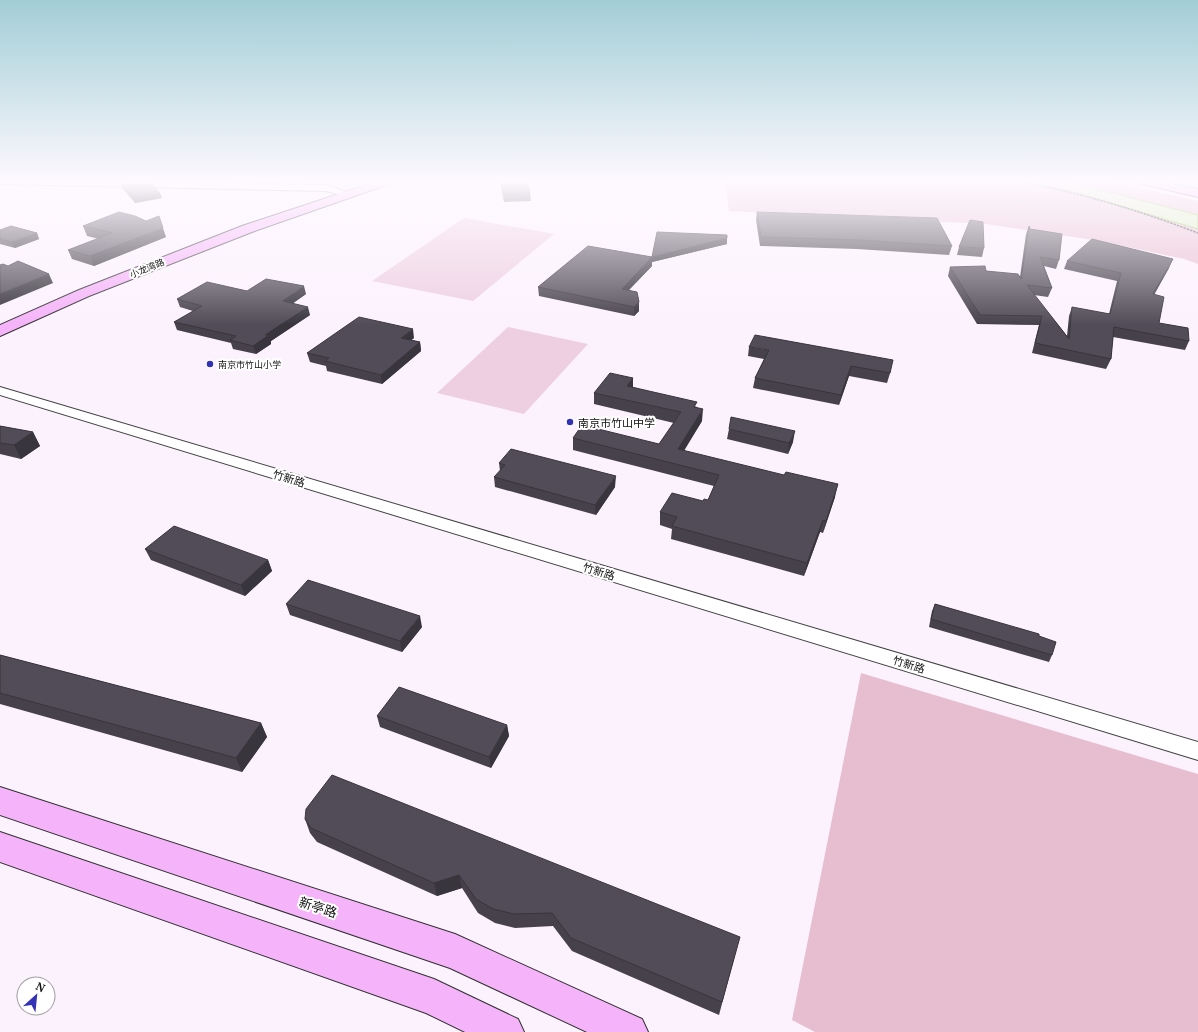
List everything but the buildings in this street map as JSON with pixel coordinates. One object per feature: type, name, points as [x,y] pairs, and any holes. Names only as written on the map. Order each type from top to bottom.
[{"type":"main road","name":"小龙湾路","points":[[0,321],[72,289],[225,229]]},
{"type":"main road","name":"小龙湾路","points":[[0,331],[84,293],[246,229]]},
{"type":"main road","name":"新亭路","points":[[0,801],[455,952],[629,1032]]},
{"type":"main road","points":[[0,847],[434,997],[505,1032]]},
{"type":"street","name":"竹新路","points":[[0,391],[1198,751]]},
{"type":"path","points":[[1187,229],[1198,233]]},
{"type":"shaded area","points":[[448,229],[527,229],[554,234],[473,301],[372,281]]},
{"type":"shaded area","points":[[1021,229],[1198,229],[1198,264],[1184,259],[1100,241]]},
{"type":"shaded area","points":[[508,327],[588,344],[524,414],[437,393]]},
{"type":"shaded area","points":[[861,673],[1198,774],[1198,1032],[815,1032],[792,1020]]},
{"type":"place","name":"南京市竹山小学","points":[[210,364]]},
{"type":"place","name":"南京市竹山中学","points":[[570,422]]}]
